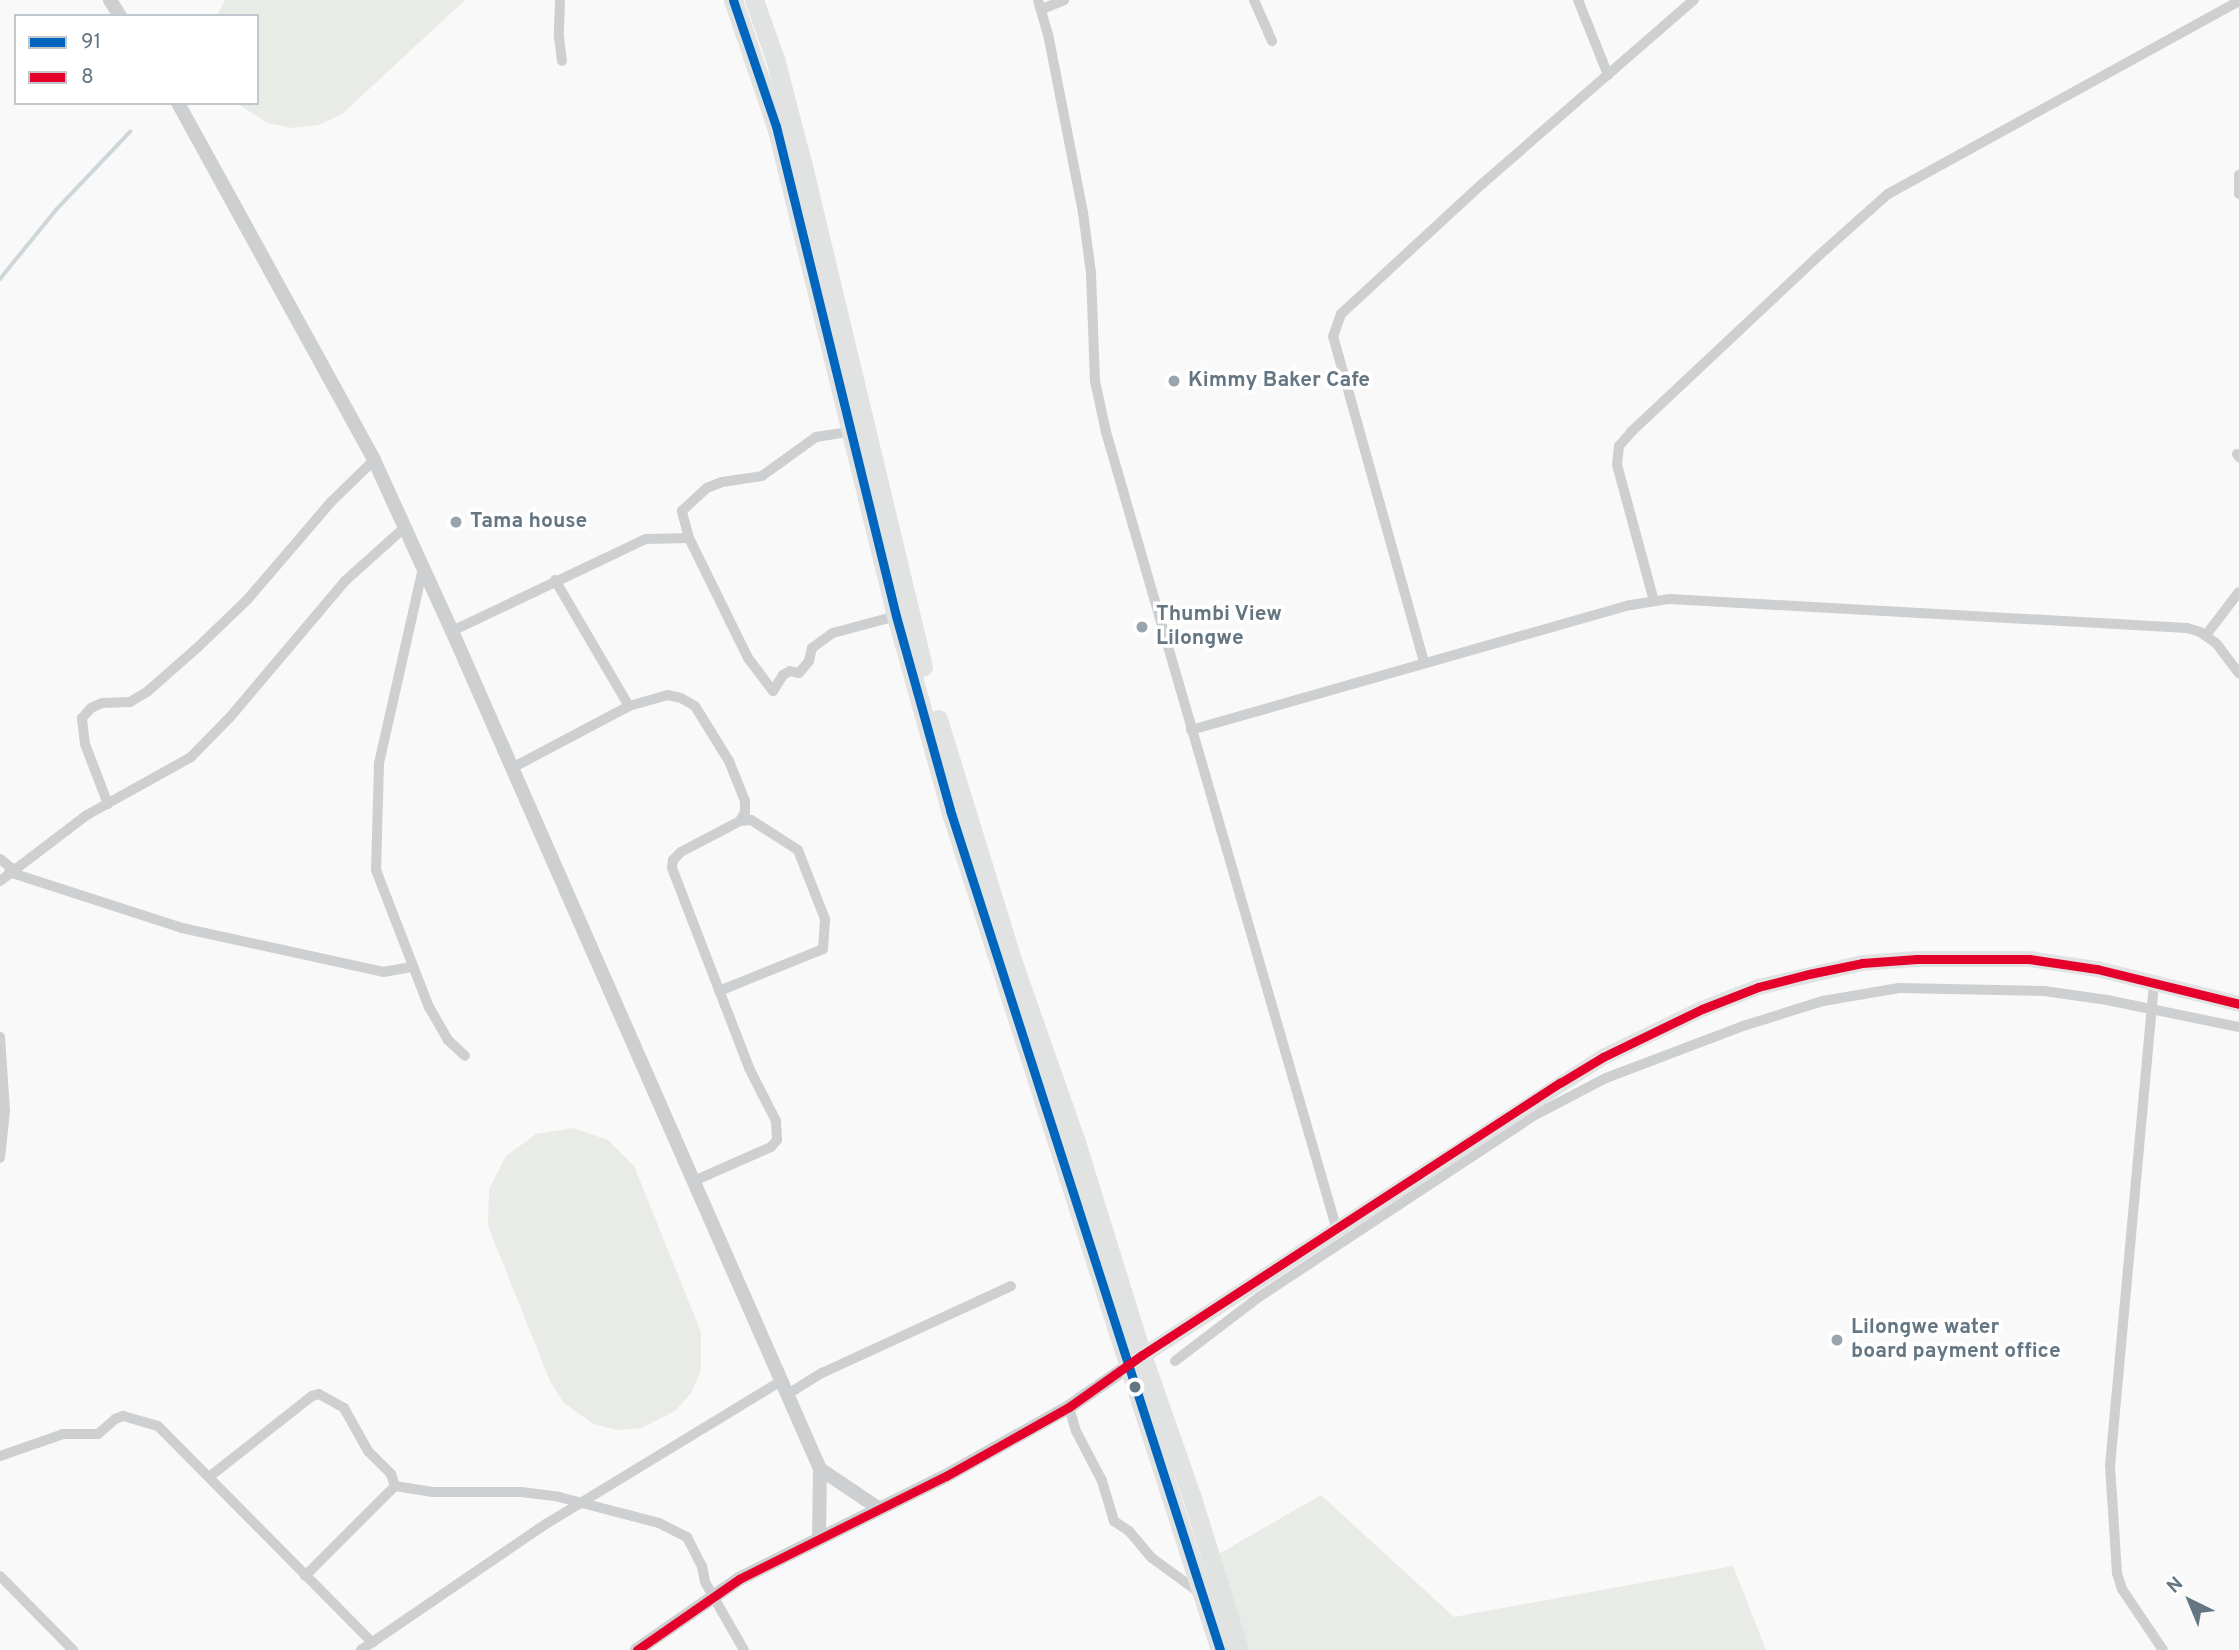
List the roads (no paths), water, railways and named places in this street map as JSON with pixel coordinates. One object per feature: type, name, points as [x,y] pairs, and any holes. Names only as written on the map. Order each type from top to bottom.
[{"type":"highway","points":[[733,0],[776,126],[895,616],[950,810],[1134,1361],[1194,1501],[1238,1650]]},
{"type":"highway","points":[[754,0],[775,59],[803,166],[931,696],[1012,960],[1076,1142],[1134,1361],[1220,1650]]},
{"type":"main road","points":[[1134,1361],[1603,1057],[1702,1009],[1758,987],[1862,963],[1917,959],[2029,959],[2097,969],[2239,1004]]},
{"type":"street","points":[[560,0],[559,37],[562,61]]},
{"type":"street","points":[[1064,0],[1040,5],[1083,213],[1091,273],[1098,399],[1191,730],[1337,1230]]},
{"type":"street","points":[[1254,0],[1272,41]]},
{"type":"street","points":[[1578,0],[1608,75]]},
{"type":"street","points":[[1424,662],[1333,337],[1341,314],[1694,0]]},
{"type":"street","points":[[1654,600],[1617,465],[1619,446],[1631,432],[1888,194],[2239,1]]},
{"type":"street","points":[[179,105],[374,460],[452,631],[820,1469],[819,1537]]},
{"type":"street","points":[[2239,175],[2239,194]]},
{"type":"street","points":[[849,432],[816,437],[762,476],[722,482],[707,488],[682,511],[689,538],[748,658],[773,691],[783,675],[790,671],[800,673],[809,661],[812,648],[832,633],[895,616]]},
{"type":"street","points":[[108,804],[85,744],[82,718],[91,708],[102,703],[130,702],[148,691],[198,647],[247,600],[331,502],[374,460]]},
{"type":"street","points":[[0,881],[68,828],[191,757],[231,716],[345,581],[404,527]]},
{"type":"street","points":[[452,631],[646,539],[689,538]]},
{"type":"street","points":[[423,568],[379,764],[376,870],[412,967],[448,1040],[465,1056]]},
{"type":"street","points":[[555,580],[629,706]]},
{"type":"street","points":[[2206,635],[2239,592]]},
{"type":"street","points":[[1191,730],[1424,662],[1654,600],[1923,611],[2187,628],[2206,635],[2239,673]]},
{"type":"street","points":[[512,768],[629,706],[667,695],[681,698],[695,706],[729,761],[745,801],[745,812],[740,821]]},
{"type":"street","points":[[694,1181],[771,1147],[777,1140],[776,1121],[749,1068],[719,991],[672,868],[673,860],[681,852],[740,821],[751,820],[798,850],[825,919],[823,949],[719,991]]},
{"type":"street","points":[[0,859],[11,870],[183,928],[383,972],[412,967]]},
{"type":"street","points":[[2154,983],[2110,1465],[2117,1573],[2122,1590],[2163,1650]]},
{"type":"street","points":[[1175,1361],[1259,1297],[1537,1114],[1615,1074],[1743,1026],[1823,1001],[1899,988],[2024,989],[2107,1000],[2239,1027]]},
{"type":"street","points":[[0,1037],[5,1111],[0,1158]]},
{"type":"street","points":[[788,1394],[822,1373],[1011,1286]]},
{"type":"street","points":[[637,1650],[713,1597],[819,1537],[946,1476],[1069,1407],[1134,1361]]},
{"type":"street","points":[[361,1650],[527,1536],[783,1380]]},
{"type":"street","points":[[209,1477],[312,1396],[319,1394],[344,1408],[368,1451],[391,1474],[395,1486]]},
{"type":"street","points":[[1069,1407],[1076,1432],[1102,1480],[1114,1521],[1129,1531],[1152,1559],[1202,1595]]},
{"type":"street","points":[[0,1456],[63,1434],[98,1434],[115,1419],[123,1416],[158,1426],[373,1643]]},
{"type":"street","points":[[820,1469],[878,1508]]},
{"type":"street","points":[[395,1486],[433,1492],[521,1492],[637,1516],[678,1531],[687,1537],[695,1551],[713,1597],[744,1650]]},
{"type":"street","points":[[305,1576],[395,1486]]},
{"type":"street","points":[[0,1576],[73,1650]]},
{"type":"waterway","points":[[0,279],[56,210],[130,132]]},
{"type":"place","name":"Kimmy Baker Cafe","points":[[1174,381]]},
{"type":"place","name":"Tama house","points":[[456,522]]},
{"type":"place","name":"Thumbi View Lilongwe","points":[[1142,627]]},
{"type":"place","name":"Lilongwe water board payment office","points":[[1837,1340]]}]
